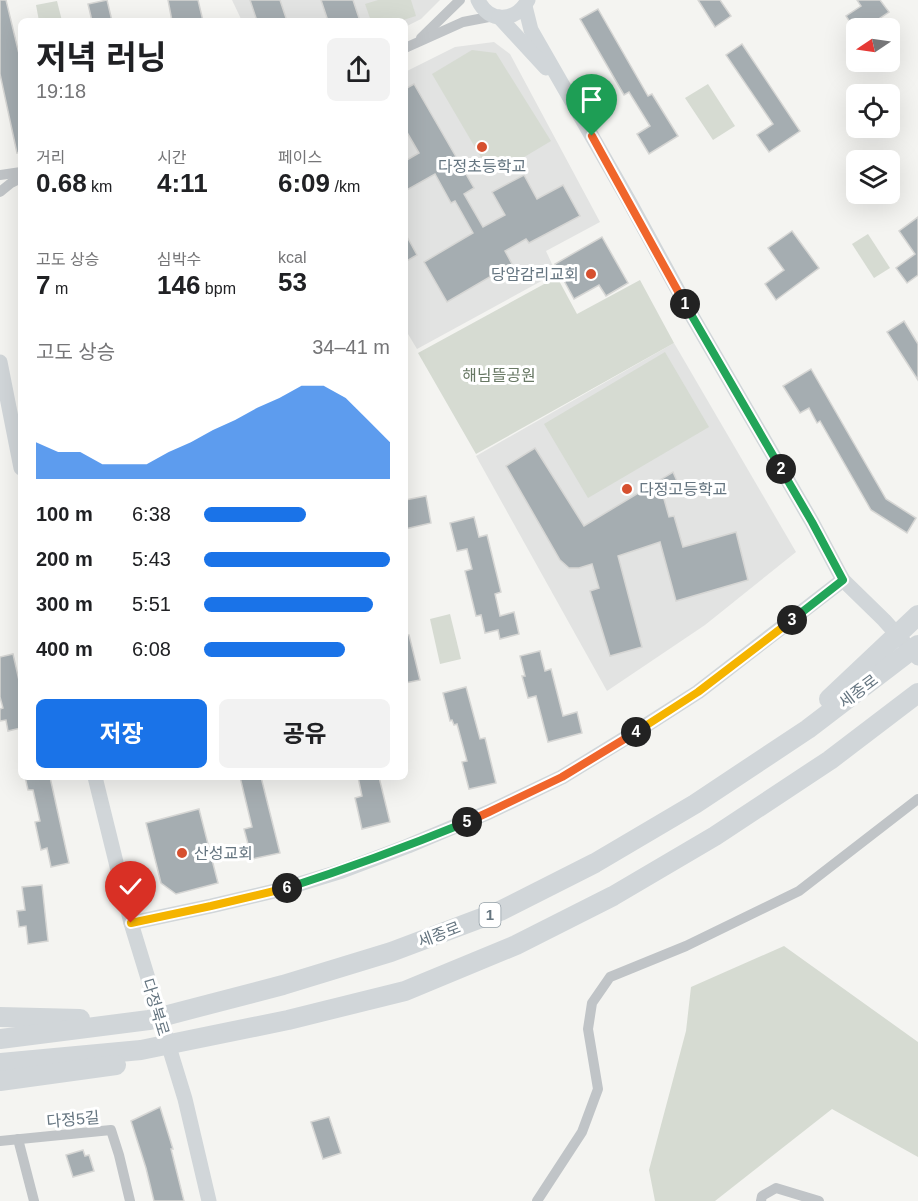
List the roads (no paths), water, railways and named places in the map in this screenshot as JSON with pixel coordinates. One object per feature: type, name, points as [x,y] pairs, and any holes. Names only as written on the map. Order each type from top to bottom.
[{"type":"highway","points":[[750,767],[820,707],[918,615]]},
{"type":"highway","name":"세종로","points":[[0,1039],[149,1020],[283,985],[391,952],[500,911],[595,863],[695,804],[808,729],[918,645]]},
{"type":"highway","name":"1","points":[[0,1063],[141,1050],[288,1020],[405,991],[516,945],[614,896],[715,836],[830,760],[918,693]]},
{"type":"highway","points":[[715,836],[845,765],[918,709]]},
{"type":"highway","points":[[0,1017],[149,1020]]},
{"type":"highway","points":[[0,1081],[108,1066],[203,1048],[288,1020]]},
{"type":"street","points":[[417,42],[460,0]]},
{"type":"street","points":[[478,0],[485,11],[497,17],[564,88]]},
{"type":"street","points":[[408,46],[464,22],[509,17],[518,13],[526,3]]},
{"type":"street","points":[[526,3],[531,30],[843,580],[884,620],[918,658]]},
{"type":"street","points":[[0,175],[18,172]]},
{"type":"street","points":[[0,192],[18,180]]},
{"type":"street","points":[[0,362],[18,453]]},
{"type":"street","points":[[131,923],[283,889],[342,871],[489,812],[562,777],[688,699],[843,580]]},
{"type":"street","name":"다정북로","points":[[96,780],[131,923],[185,1099],[209,1201]]},
{"type":"street","points":[[537,1201],[582,1132],[598,1089],[588,1029],[592,1003],[610,977],[686,946],[799,891],[918,799]]},
{"type":"street","name":"다정5길","points":[[0,1141],[111,1130],[130,1201]]},
{"type":"street","points":[[18,1139],[34,1201]]},
{"type":"street","points":[[761,1201],[762,1196],[776,1188],[819,1201]]},
{"type":"place","name":"다정초등학교","points":[[482,147]]},
{"type":"place","name":"당암감리교회","points":[[591,274]]},
{"type":"place","name":"다정고등학교","points":[[627,489]]},
{"type":"place","name":"산성교회","points":[[182,853]]},
{"type":"park label","name":"해님뜰공원","points":[[499,375]]}]
